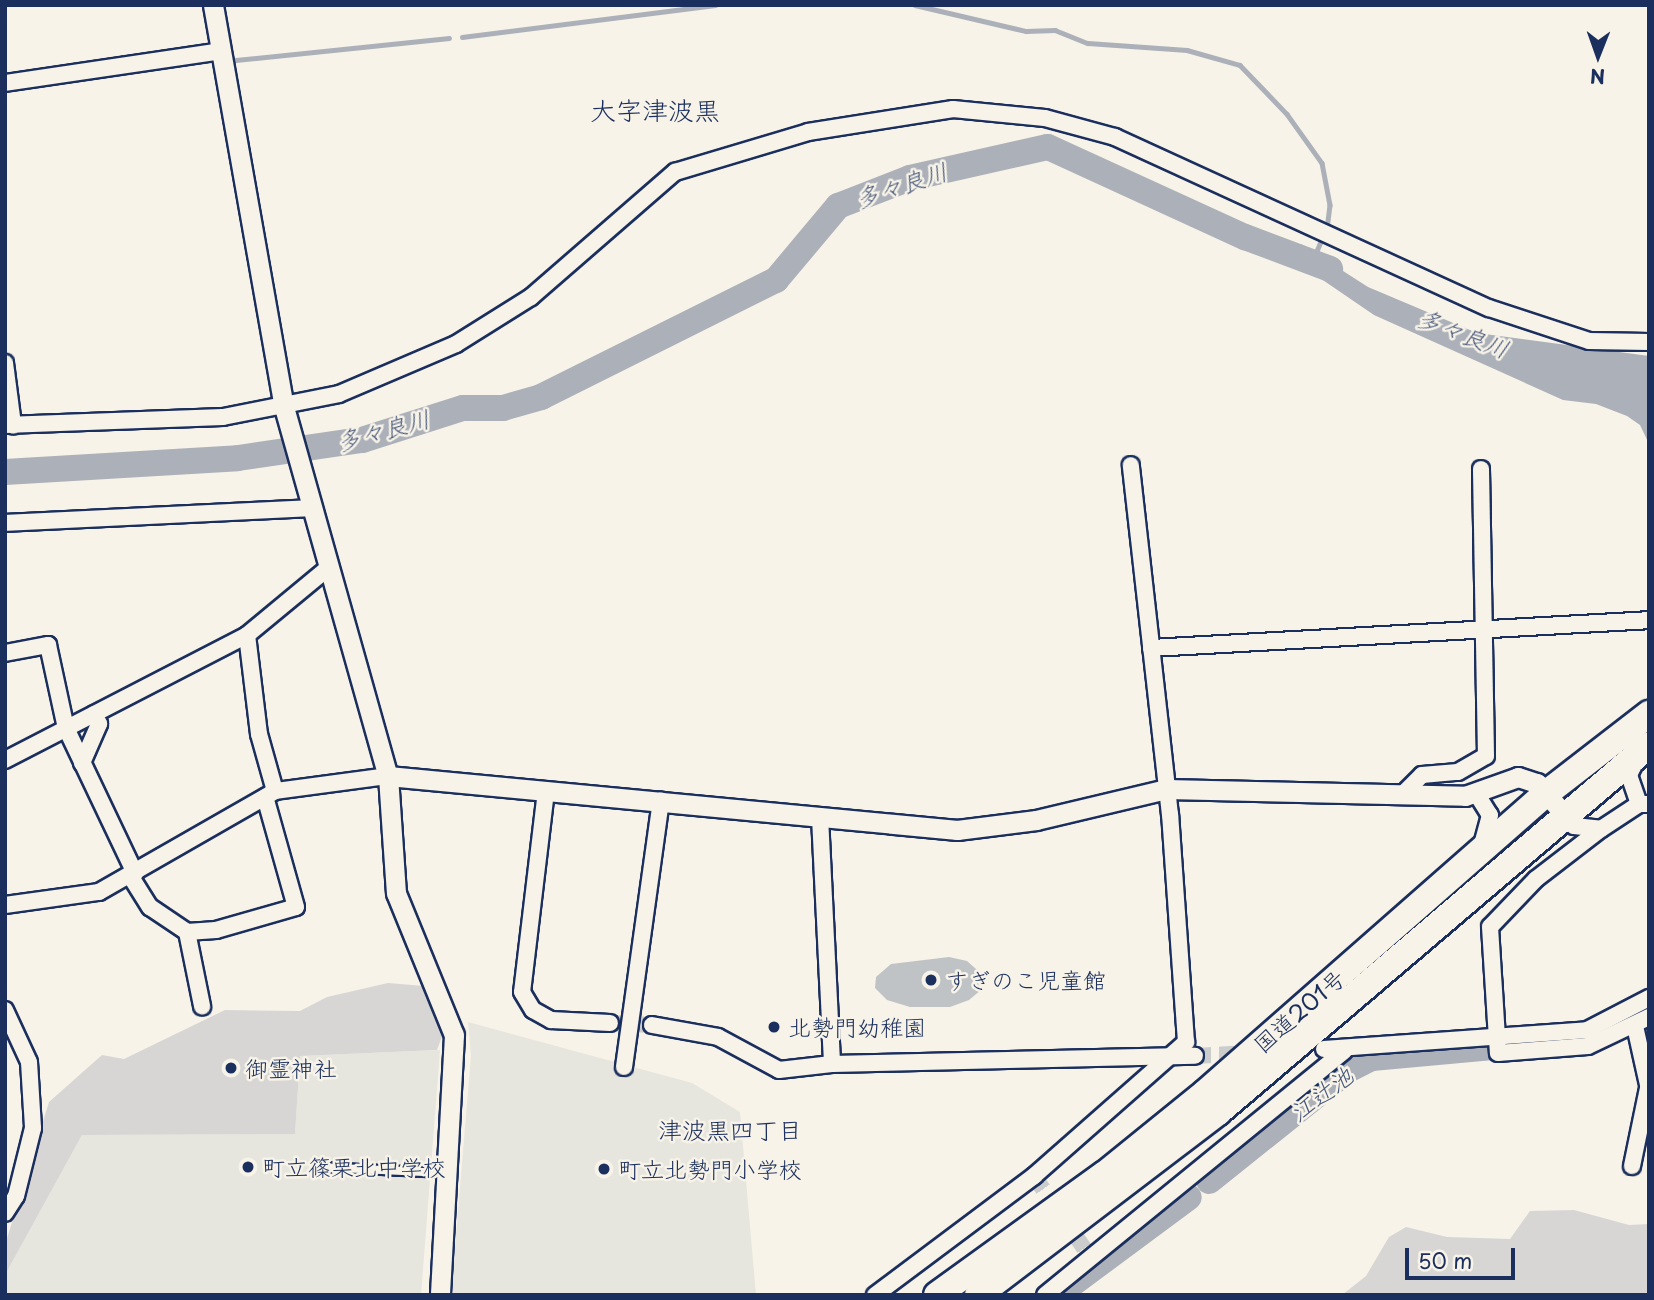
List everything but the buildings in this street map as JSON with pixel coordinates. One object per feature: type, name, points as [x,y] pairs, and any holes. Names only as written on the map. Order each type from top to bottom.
[{"type":"highway","name":"国道201号","points":[[994,1290],[1218,1112],[1649,714]]},
{"type":"highway","name":"国道201号","points":[[937,1295],[1105,1174],[1205,1093],[1479,854],[1556,802],[1645,748]]},
{"type":"street","points":[[213,5],[285,411],[388,776],[397,893],[454,1035],[449,1174],[440,1295]]},
{"type":"street","points":[[5,83],[221,51]]},
{"type":"street","points":[[5,363],[9,425],[148,422],[285,411],[339,394],[456,344],[531,297],[675,172],[808,132],[953,109],[1045,118],[1115,137],[1489,308],[1589,341],[1649,342]]},
{"type":"street","points":[[876,1295],[1034,1176],[1186,1042],[1166,789],[1131,465]]},
{"type":"street","points":[[1403,794],[1422,775],[1458,772],[1486,757],[1481,469]]},
{"type":"street","points":[[5,523],[310,504]]},
{"type":"street","points":[[5,760],[247,635],[328,568]]},
{"type":"street","points":[[1151,648],[1649,621]]},
{"type":"street","points":[[5,653],[48,645],[66,728],[150,907],[187,932],[216,930],[296,907],[259,734],[247,635]]},
{"type":"street","points":[[82,763],[99,724],[94,714]]},
{"type":"street","points":[[1632,1166],[1648,1088],[1642,1022],[1588,1046],[1498,1053],[1490,927],[1536,879],[1601,829],[1644,804],[1629,775],[1645,748]]},
{"type":"street","points":[[5,905],[41,897],[82,898],[133,875],[270,794],[388,776],[957,830],[992,827],[1166,789],[1476,793],[1518,777],[1556,802],[1574,826],[1601,829]]},
{"type":"street","points":[[546,791],[522,992],[533,1010],[551,1020],[610,1024]]},
{"type":"street","points":[[1476,793],[1490,815],[1479,854]]},
{"type":"street","points":[[624,1067],[661,802]]},
{"type":"street","points":[[820,817],[832,1064]]},
{"type":"street","points":[[187,932],[202,1006]]},
{"type":"street","points":[[1324,1049],[1344,1051],[1497,1040],[1587,1030],[1649,998]]},
{"type":"street","points":[[5,1010],[29,1062],[33,1128],[16,1196],[5,1213]]},
{"type":"street","points":[[652,1025],[718,1037],[779,1070],[832,1064],[1195,1056]]},
{"type":"street","points":[[1045,1295],[1344,1051]]},
{"type":"lane","points":[[317,1167],[449,1174]]},
{"type":"shaded area","points":[[388,983],[424,986],[444,1031],[437,1050],[300,1056],[295,1134],[82,1135],[5,1275],[5,1245],[49,1102],[102,1055],[124,1059],[225,1010],[300,1011],[327,997]]},
{"type":"shaded area","name":"町立北勢門小学校","points":[[468,1022],[692,1083],[740,1112],[756,1295],[451,1295],[471,1056]]},
{"type":"shaded area","name":"町立篠栗北中学校","points":[[440,1050],[421,1295],[5,1295],[5,1275],[82,1135],[295,1134],[300,1056]]},
{"type":"shaded area","points":[[1574,1210],[1629,1225],[1649,1224],[1649,1295],[1342,1295],[1366,1276],[1389,1237],[1406,1227],[1447,1237],[1510,1239],[1530,1211]]},
{"type":"water","points":[[1301,244],[1368,287],[1477,333],[1649,356],[1649,444],[1640,425],[1627,416],[1596,404],[1563,400],[1374,315],[1295,261]]},
{"type":"waterway","points":[[462,37],[715,5]]},
{"type":"waterway","points":[[915,5],[1026,31],[1055,30],[1088,43],[1187,50],[1240,65],[1287,114],[1322,163],[1330,205],[1327,228]]},
{"type":"waterway","points":[[236,60],[449,38]]},
{"type":"waterway","name":"多々良川","points":[[5,472],[238,458],[362,440],[463,408],[503,408],[541,397],[776,280],[838,206],[910,178],[1048,147],[1245,237],[1330,269]]},
{"type":"waterway","points":[[1314,257],[1323,236]]},
{"type":"waterway","name":"江辻池","points":[[1537,1043],[1589,1038],[1649,1007]]},
{"type":"waterway","name":"江辻池","points":[[1209,1181],[1348,1070],[1372,1058],[1492,1047]]},
{"type":"waterway","name":"江辻池","points":[[1057,1295],[1189,1197]]},
{"type":"tunnel","points":[[610,1023],[652,1025]]},
{"type":"tunnel","points":[[1195,1056],[1249,1053]]},
{"type":"tunnel","points":[[1034,1176],[1090,1257]]},
{"type":"place","name":"すぎのこ児童館","points":[[931,980]]},
{"type":"place","name":"北勢門幼稚園","points":[[774,1027]]},
{"type":"place","name":"御霊神社","points":[[231,1068]]},
{"type":"place","name":"町立篠栗北中学校","points":[[248,1167]]},
{"type":"place","name":"町立北勢門小学校","points":[[604,1169]]},
{"type":"district","name":"大字津波黒","points":[[655,110]]},
{"type":"district","name":"津波黒四丁目","points":[[730,1130]]}]
